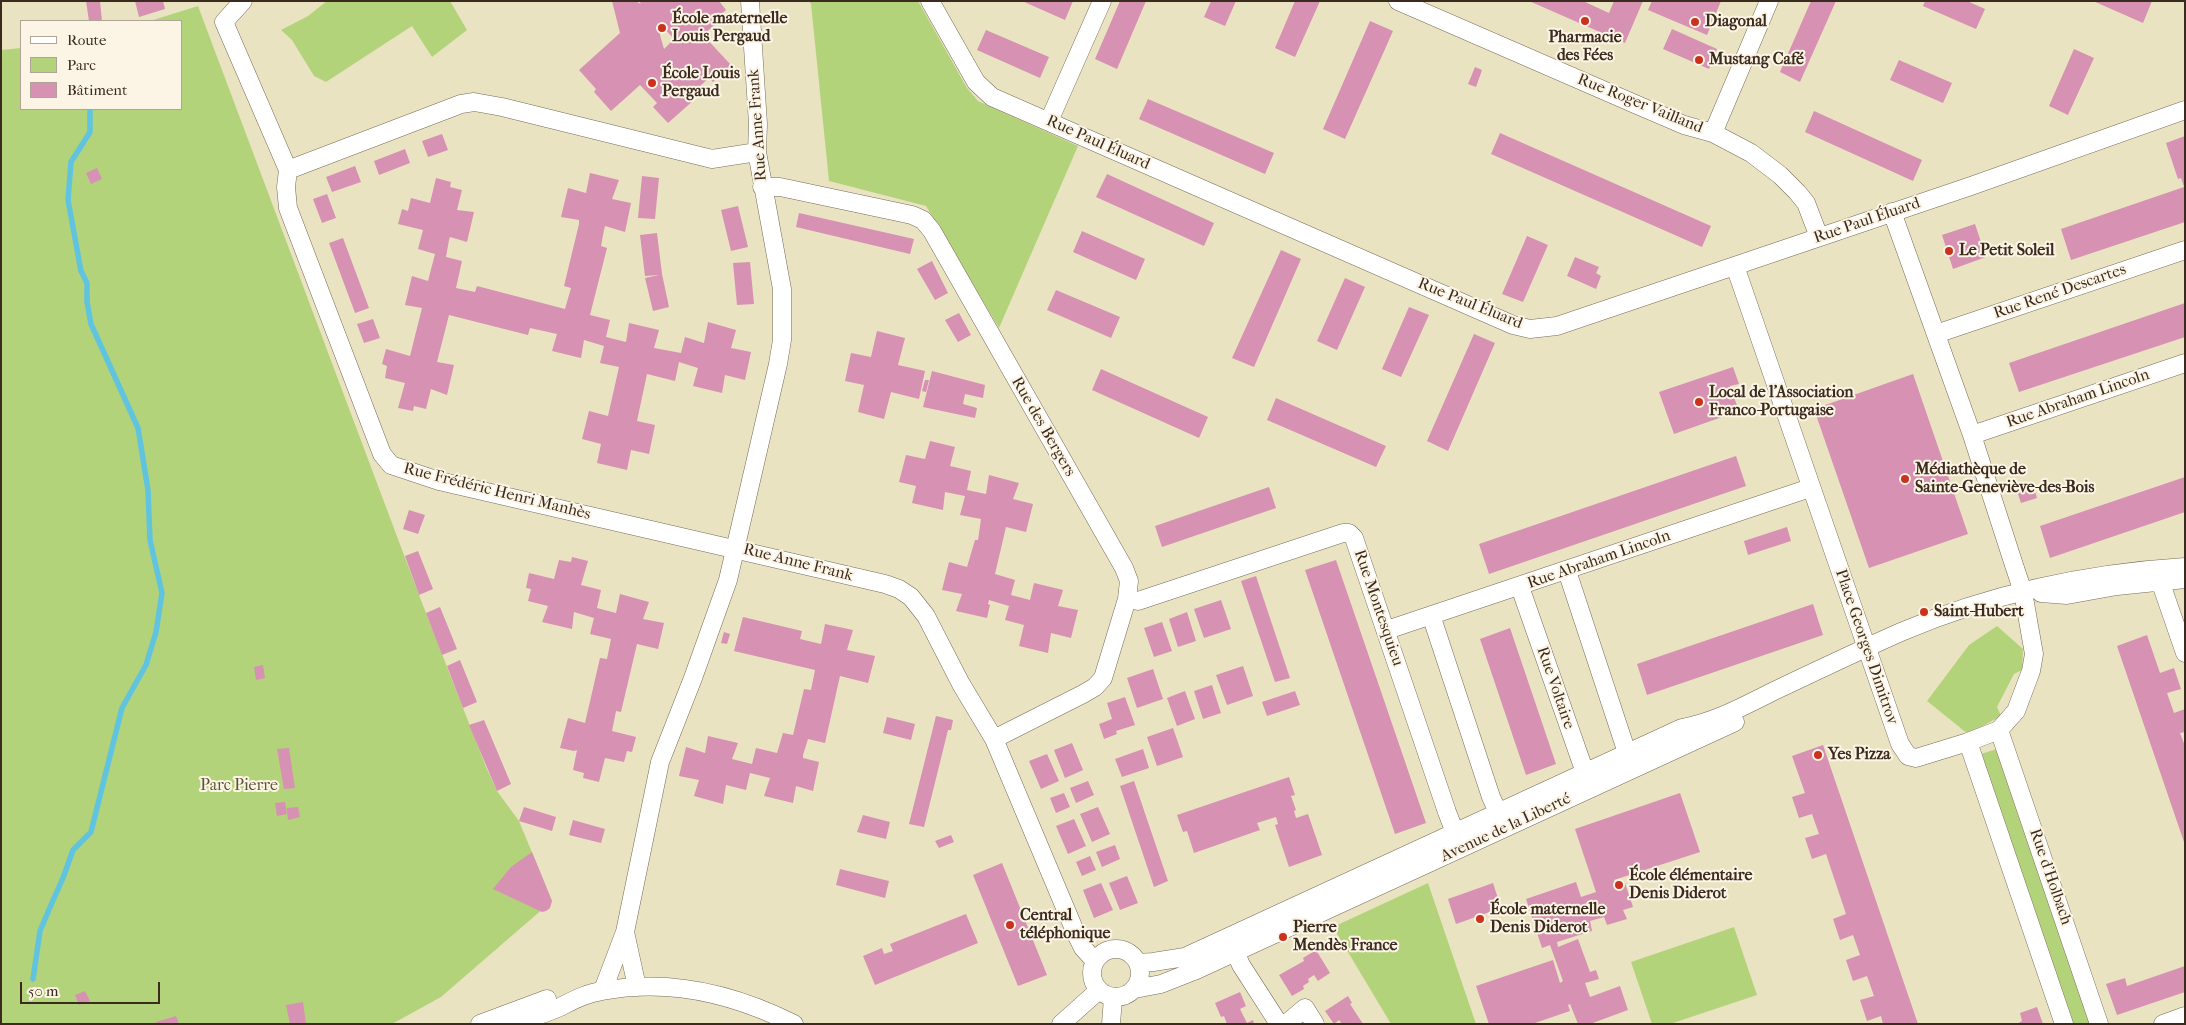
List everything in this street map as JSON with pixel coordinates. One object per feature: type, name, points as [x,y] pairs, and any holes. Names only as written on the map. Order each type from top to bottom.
[{"type":"street","name":"Rue Frédéric Henri Manhès","points":[[243,1],[224,22],[288,170],[286,188],[288,208],[382,454],[390,465],[439,481],[736,549]]},
{"type":"street","name":"Rue Anne Frank","points":[[750,1],[758,124],[757,152],[782,289],[782,340],[736,549],[885,584],[911,597],[926,616],[961,684],[994,739],[1077,936],[1083,948],[1094,960]]},
{"type":"street","name":"Rue Paul Éluard","points":[[930,1],[976,82],[992,97],[1513,325],[1530,329],[1557,326],[2185,110]]},
{"type":"street","points":[[1049,121],[1102,1]]},
{"type":"street","name":"Rue Roger Vailland","points":[[1398,1],[1684,125],[1713,133],[1751,153],[1780,175],[1806,203],[1819,237]]},
{"type":"street","points":[[1713,133],[1770,1]]},
{"type":"street","points":[[288,170],[461,104],[474,102],[502,107],[712,159],[757,152]]},
{"type":"street","name":"Rue des Bergers","points":[[762,187],[780,187],[912,215],[923,220],[932,231],[1124,568],[1129,581],[1127,599],[1103,678],[1095,687],[994,739]]},
{"type":"street","name":"Place Georges Dimitrov","points":[[1735,266],[1810,488],[1900,744],[1908,756],[1916,758],[1968,742],[1999,730],[2016,711],[2034,654],[2032,638],[2023,592],[1972,435],[1892,212]]},
{"type":"street","name":"Rue René Descartes","points":[[1936,334],[2185,250]]},
{"type":"street","name":"Rue Abraham Lincoln","points":[[1972,435],[2185,363]]},
{"type":"street","name":"Rue Abraham Lincoln","points":[[1387,630],[1568,571],[1810,488]]},
{"type":"street","name":"Rue Montesquieu","points":[[1127,599],[1138,601],[1343,533],[1349,533],[1354,538],[1387,630],[1458,841]]},
{"type":"street","points":[[603,990],[625,932],[660,762],[728,580],[736,549]]},
{"type":"street","name":"Avenue de la Liberté","points":[[1138,962],[1153,962],[1185,957],[1232,944],[1630,762],[1682,728],[1702,731],[1867,648],[1942,616],[2064,582],[2158,575],[2185,567]]},
{"type":"street","points":[[1568,571],[1630,762]]},
{"type":"street","points":[[2158,575],[2185,653]]},
{"type":"street","name":"Avenue de la Liberté","points":[[2158,575],[2185,579]]},
{"type":"street","name":"Rue Voltaire","points":[[1520,586],[1587,781]]},
{"type":"street","points":[[1431,615],[1491,797],[1502,820]]},
{"type":"street","name":"Rue d'Holbach","points":[[1999,730],[2099,1024]]},
{"type":"street","name":"Rue d'Holbach","points":[[1968,742],[2064,1024]]},
{"type":"street","points":[[625,932],[637,987]]},
{"type":"street","points":[[1232,944],[1241,965],[1279,1024]]},
{"type":"street","name":"Avenue de la Liberté","points":[[1135,989],[1161,984],[1194,971],[1232,944]]},
{"type":"street","points":[[1061,1024],[1106,994],[1121,997],[1135,989],[1139,981],[1140,971],[1138,962],[1125,950],[1108,950],[1094,960],[1091,976],[1106,994],[1111,1024]]},
{"type":"street","points":[[513,1024],[559,1007],[575,998],[603,990],[637,987],[682,988],[708,992],[737,999],[794,1024]]},
{"type":"street","points":[[480,1024],[552,998],[575,998]]},
{"type":"street","points":[[1286,1024],[1305,1008],[1315,1024]]},
{"type":"street","points":[[2163,1024],[2185,1016]]},
{"type":"green space","points":[[327,1],[450,1],[467,30],[432,57],[412,26],[326,82],[314,76],[292,40],[281,30],[308,16]]},
{"type":"green space","points":[[809,1],[918,1],[967,88],[978,101],[1078,146],[999,328],[926,206],[829,181],[811,4]]},
{"type":"green space","name":"Parc Pierre","points":[[198,6],[419,595],[486,767],[497,791],[519,821],[552,901],[441,997],[392,1024],[1,1024],[1,50],[20,48],[20,110],[182,110],[182,20],[153,20]]},
{"type":"green space","points":[[1997,626],[2023,649],[2022,670],[2014,674],[1997,707],[2001,716],[1968,734],[1927,701],[1969,645]]},
{"type":"green space","points":[[1997,749],[2090,1024],[2073,1024],[1981,754]]},
{"type":"green space","points":[[1428,883],[1476,1024],[1391,1024],[1333,927]]},
{"type":"green space","points":[[1734,927],[1757,995],[1670,1024],[1652,1024],[1631,962]]},
{"type":"building","points":[[86,1],[100,1],[102,20],[89,20]]},
{"type":"building","points":[[135,1],[163,1],[165,9],[139,17]]},
{"type":"building","points":[[612,1],[635,1],[641,4],[639,1],[719,1],[726,10],[717,18],[719,21],[703,35],[731,65],[713,82],[709,78],[690,95],[694,100],[668,123],[653,107],[657,103],[640,85],[611,111],[594,92],[596,89],[579,70],[620,33]],"holes":[[[660,24],[674,39],[664,49],[660,35]]]},
{"type":"building","points":[[1022,1],[1073,1],[1065,20]]},
{"type":"building","points":[[1120,1],[1146,1],[1117,69],[1095,59]]},
{"type":"building","points":[[1211,1],[1236,1],[1225,26],[1204,17]]},
{"type":"building","points":[[1295,1],[1320,1],[1295,57],[1275,48]]},
{"type":"building","points":[[1529,1],[1583,1],[1609,13],[1614,1],[1643,1],[1625,43]]},
{"type":"building","name":"Diagonal","points":[[1652,1],[1721,1],[1707,35],[1648,10]]},
{"type":"building","points":[[1811,1],[1836,1],[1800,82],[1780,72]]},
{"type":"building","points":[[1925,1],[1967,1],[1985,9],[1976,29],[1923,6]]},
{"type":"building","points":[[2093,1],[2152,1],[2143,23]]},
{"type":"building","points":[[1370,21],[1393,31],[1345,139],[1323,129]]},
{"type":"building","points":[[1672,29],[1717,49],[1709,69],[1663,49]]},
{"type":"building","points":[[986,30],[1049,57],[1040,78],[977,50]]},
{"type":"building","points":[[2074,49],[2094,58],[2068,115],[2049,106]]},
{"type":"building","points":[[1899,60],[1952,83],[1943,103],[1890,80]]},
{"type":"building","points":[[1475,67],[1482,70],[1476,87],[1468,84]]},
{"type":"building","points":[[1148,99],[1274,153],[1265,174],[1139,119]]},
{"type":"building","points":[[1814,111],[1922,160],[1913,181],[1805,132]]},
{"type":"building","points":[[1500,133],[1711,226],[1702,247],[1491,154]]},
{"type":"building","points":[[442,134],[448,150],[428,157],[422,141]]},
{"type":"building","points":[[2185,136],[2185,222],[2071,260],[2061,229],[2184,187],[2181,178],[2178,179],[2166,143]]},
{"type":"building","points":[[405,149],[410,163],[379,175],[374,161]]},
{"type":"building","points":[[355,166],[361,182],[332,192],[326,177]]},
{"type":"building","points":[[97,168],[102,179],[91,184],[86,173]]},
{"type":"building","points":[[590,173],[619,180],[612,199],[631,203],[625,232],[605,226],[601,246],[607,248],[590,315],[610,320],[606,337],[626,342],[629,323],[659,330],[654,348],[681,353],[685,337],[704,343],[708,322],[736,330],[731,348],[751,352],[745,380],[725,375],[722,393],[693,386],[698,368],[679,362],[675,381],[647,374],[637,421],[655,425],[649,454],[631,450],[627,470],[597,463],[601,444],[582,439],[589,411],[608,416],[619,367],[600,363],[604,346],[584,340],[581,358],[552,351],[557,334],[530,328],[528,335],[449,315],[437,362],[454,365],[447,395],[431,389],[426,409],[414,406],[413,411],[398,408],[405,383],[385,378],[387,366],[382,364],[386,349],[410,356],[422,308],[405,305],[412,276],[428,281],[435,254],[418,249],[423,230],[398,224],[402,209],[408,211],[411,198],[430,203],[436,178],[451,182],[450,187],[462,190],[457,210],[474,212],[467,242],[450,237],[449,240],[446,257],[462,261],[456,288],[475,292],[477,286],[565,309],[571,288],[564,286],[579,220],[561,217],[568,188],[586,193]]},
{"type":"building","points":[[1107,174],[1214,223],[1204,246],[1096,197]]},
{"type":"building","points":[[642,176],[659,178],[655,219],[638,218]]},
{"type":"building","points":[[327,194],[336,218],[322,223],[313,199]]},
{"type":"building","points":[[738,206],[748,247],[731,251],[721,210]]},
{"type":"building","points":[[799,213],[914,239],[910,254],[796,227]]},
{"type":"building","points":[[1975,224],[1986,257],[1953,269],[1942,235]]},
{"type":"building","points":[[1082,231],[1145,259],[1136,280],[1073,252]]},
{"type":"building","points":[[657,233],[662,274],[669,307],[653,311],[645,278],[659,275],[645,276],[640,235]]},
{"type":"building","points":[[1527,236],[1548,245],[1523,302],[1502,294]]},
{"type":"building","points":[[343,238],[369,308],[355,313],[329,243]]},
{"type":"building","points":[[1281,250],[1301,259],[1254,367],[1232,358]]},
{"type":"building","points":[[1575,257],[1599,267],[1596,273],[1601,276],[1596,289],[1567,276]]},
{"type":"building","points":[[932,261],[948,293],[935,300],[917,269]]},
{"type":"building","points":[[750,262],[754,304],[737,305],[733,263]]},
{"type":"building","points":[[1345,278],[1365,287],[1337,350],[1317,341]]},
{"type":"building","points":[[1056,290],[1120,317],[1111,338],[1047,310]]},
{"type":"building","points":[[2185,303],[2185,337],[2019,392],[2009,363]]},
{"type":"building","points":[[1409,307],[1429,315],[1401,377],[1382,369]]},
{"type":"building","points":[[959,313],[971,335],[958,342],[945,320]]},
{"type":"building","points":[[373,319],[380,338],[364,343],[357,324]]},
{"type":"building","points":[[877,331],[905,338],[898,365],[925,371],[919,399],[891,392],[884,419],[858,412],[864,385],[845,381],[851,353],[871,357]]},
{"type":"building","points":[[1474,334],[1495,343],[1448,451],[1427,441]]},
{"type":"building","name":"Local de l'Association Franco-Portugaise","points":[[1733,367],[1739,384],[1730,386],[1739,411],[1674,434],[1659,392]]},
{"type":"building","points":[[1101,369],[1208,417],[1199,438],[1092,390]]},
{"type":"building","points":[[932,371],[985,385],[983,398],[965,394],[963,404],[977,408],[975,418],[923,407]]},
{"type":"building","points":[[1913,374],[1968,534],[1869,568],[1814,409]]},
{"type":"building","points":[[925,380],[929,380],[926,392],[922,391]]},
{"type":"building","points":[[1276,398],[1386,446],[1376,467],[1267,420]]},
{"type":"building","points":[[930,441],[955,447],[950,466],[971,471],[967,490],[986,494],[989,475],[1019,483],[1013,499],[1033,504],[1026,532],[1006,527],[995,574],[1015,580],[1011,595],[1030,600],[1034,583],[1063,590],[1058,606],[1078,610],[1071,638],[1051,633],[1048,653],[1019,646],[1024,625],[1005,620],[1009,606],[989,600],[988,604],[990,605],[987,618],[956,611],[962,594],[942,590],[949,562],[967,567],[975,540],[978,540],[981,519],[960,515],[965,496],[945,492],[943,510],[912,503],[916,486],[899,482],[906,455],[925,459]]},
{"type":"building","points":[[1736,456],[1746,486],[1489,574],[1479,544]]},
{"type":"building","points":[[2185,477],[2185,512],[2050,558],[2040,526]]},
{"type":"building","points":[[2033,485],[2037,498],[2021,503],[2017,491]]},
{"type":"building","points":[[1269,487],[1276,508],[1162,547],[1155,526]]},
{"type":"building","points":[[409,510],[425,515],[418,534],[403,529]]},
{"type":"building","points":[[1787,527],[1791,541],[1748,555],[1744,541]]},
{"type":"building","points":[[418,551],[433,589],[419,595],[405,556]]},
{"type":"building","points":[[572,557],[588,561],[581,585],[601,590],[597,608],[616,613],[620,594],[649,602],[643,619],[664,623],[658,649],[637,644],[621,712],[616,711],[612,731],[636,737],[632,752],[627,751],[624,762],[605,758],[599,782],[583,778],[584,773],[573,770],[577,750],[560,748],[568,718],[585,723],[600,658],[607,659],[611,639],[590,634],[594,618],[574,612],[572,629],[542,622],[548,606],[528,601],[531,589],[526,588],[529,573],[554,579],[559,560],[571,562]]},
{"type":"building","points":[[1336,560],[1426,823],[1395,834],[1305,570]]},
{"type":"building","points":[[1256,576],[1290,678],[1275,682],[1241,581]]},
{"type":"building","points":[[1221,600],[1231,629],[1204,638],[1194,609]]},
{"type":"building","points":[[1813,604],[1823,635],[1647,695],[1637,664]]},
{"type":"building","points":[[440,607],[457,649],[442,655],[426,613]]},
{"type":"building","points":[[1187,612],[1196,641],[1178,647],[1169,619]]},
{"type":"building","points":[[743,617],[802,631],[800,639],[821,644],[825,624],[853,630],[847,650],[875,656],[868,683],[840,676],[825,743],[808,739],[803,755],[803,758],[819,762],[813,791],[796,786],[793,803],[764,796],[770,778],[750,773],[746,790],[726,785],[723,804],[694,796],[699,780],[679,776],[686,747],[705,753],[708,736],[738,743],[732,759],[752,764],[756,748],[777,753],[783,733],[793,735],[804,689],[811,690],[815,670],[734,651]]},
{"type":"building","points":[[1162,622],[1172,651],[1154,657],[1144,628]]},
{"type":"building","points":[[1510,628],[1556,764],[1526,775],[1480,639]]},
{"type":"building","points":[[724,632],[730,634],[727,644],[721,643]]},
{"type":"building","points":[[2147,635],[2160,673],[2174,668],[2181,689],[2167,693],[2174,713],[2185,709],[2185,732],[2180,733],[2185,746],[2185,845],[2117,646]]},
{"type":"building","points":[[460,660],[477,702],[463,708],[447,666]]},
{"type":"building","points":[[263,665],[265,678],[256,680],[254,667]]},
{"type":"building","points":[[1243,666],[1253,696],[1227,705],[1216,675]]},
{"type":"building","points":[[1153,669],[1163,699],[1137,708],[1127,678]]},
{"type":"building","points":[[1212,685],[1221,713],[1203,719],[1194,691]]},
{"type":"building","points":[[1185,691],[1195,719],[1177,726],[1167,698]]},
{"type":"building","points":[[1295,691],[1300,705],[1267,716],[1262,702]]},
{"type":"building","points":[[1125,697],[1135,725],[1116,731],[1117,734],[1104,739],[1099,724],[1112,719],[1107,703]]},
{"type":"building","points":[[936,716],[953,720],[951,730],[948,730],[924,827],[909,824]]},
{"type":"building","points":[[887,717],[915,724],[911,740],[883,733]]},
{"type":"building","points":[[484,720],[511,784],[497,791],[469,725]]},
{"type":"building","points":[[1173,728],[1183,757],[1157,766],[1147,737]]},
{"type":"building","points":[[1072,743],[1083,770],[1065,778],[1054,750]]},
{"type":"building","points":[[1823,745],[1918,1024],[1883,1024],[1881,1016],[1867,1021],[1860,1000],[1874,996],[1867,976],[1853,981],[1846,960],[1860,955],[1853,935],[1840,940],[1833,919],[1846,914],[1826,854],[1812,859],[1805,838],[1819,834],[1812,814],[1799,818],[1792,797],[1805,793],[1792,756]]},
{"type":"building","points":[[289,748],[295,788],[284,789],[277,749]]},
{"type":"building","points":[[1143,749],[1149,768],[1122,777],[1115,759]]},
{"type":"building","points":[[1047,754],[1059,781],[1041,789],[1029,761]]},
{"type":"building","points":[[1289,777],[1295,795],[1291,796],[1296,810],[1294,811],[1296,818],[1308,814],[1322,855],[1289,867],[1275,825],[1278,824],[1276,817],[1257,823],[1260,830],[1194,853],[1187,831],[1183,832],[1177,815]]},
{"type":"building","points":[[1088,781],[1094,795],[1076,803],[1070,788]]},
{"type":"building","points":[[1134,781],[1168,881],[1154,887],[1120,786]]},
{"type":"building","points":[[1064,793],[1070,807],[1056,813],[1050,798]]},
{"type":"building","points":[[1680,793],[1700,852],[1614,880],[1616,886],[1625,883],[1633,907],[1623,910],[1627,919],[1607,925],[1604,917],[1590,921],[1592,931],[1557,942],[1558,947],[1578,939],[1590,972],[1596,970],[1599,979],[1585,983],[1590,997],[1620,986],[1628,1010],[1590,1024],[1578,1024],[1570,1004],[1568,1005],[1570,1011],[1532,1024],[1489,1024],[1476,986],[1553,960],[1560,983],[1563,981],[1550,945],[1542,948],[1526,899],[1576,882],[1581,897],[1596,892],[1575,829]]},
{"type":"building","points":[[285,802],[287,814],[277,816],[275,803]]},
{"type":"building","points":[[298,807],[300,817],[288,820],[287,808]]},
{"type":"building","points":[[524,807],[556,817],[552,831],[519,821]]},
{"type":"building","points":[[1098,807],[1110,834],[1092,842],[1080,814]]},
{"type":"building","points":[[863,815],[890,822],[886,839],[857,832]]},
{"type":"building","points":[[1074,819],[1086,846],[1068,854],[1056,826]]},
{"type":"building","points":[[573,820],[605,829],[601,843],[569,835]]},
{"type":"building","points":[[951,835],[954,842],[939,848],[935,841]]},
{"type":"building","points":[[1115,845],[1120,859],[1102,867],[1096,852]]},
{"type":"building","points":[[532,852],[552,901],[550,908],[542,912],[493,889],[511,867]]},
{"type":"building","points":[[1090,856],[1096,870],[1082,876],[1076,862]]},
{"type":"building","name":"Central téléphonique","points":[[1002,863],[1047,975],[1018,986],[973,875]]},
{"type":"building","points":[[840,869],[889,881],[885,898],[836,885]]},
{"type":"building","points":[[1127,876],[1138,903],[1120,910],[1109,883]]},
{"type":"building","points":[[1101,883],[1113,910],[1094,918],[1083,890]]},
{"type":"building","points":[[1493,883],[1501,908],[1456,924],[1448,899]]},
{"type":"building","points":[[966,914],[978,943],[875,985],[863,956],[882,948],[884,954],[893,951],[890,944]]},
{"type":"building","points":[[1316,950],[1330,973],[1318,981],[1314,975],[1303,986],[1304,989],[1292,996],[1279,975],[1304,961],[1303,958]]},
{"type":"building","points":[[2185,966],[2185,992],[2117,1015],[2106,984],[2125,978],[2127,986]]},
{"type":"building","points":[[85,991],[90,1001],[79,1005],[75,995]]},
{"type":"building","points":[[1240,992],[1246,1006],[1240,1009],[1247,1023],[1253,1020],[1254,1024],[1227,1024],[1224,1016],[1221,1017],[1215,1003]]},
{"type":"building","points":[[1348,996],[1352,1003],[1350,1004],[1363,1024],[1342,1024],[1339,1020],[1334,1024],[1325,1011]]},
{"type":"building","points":[[303,1002],[306,1024],[290,1024],[286,1005]]},
{"type":"building","points":[[2037,1007],[2043,1024],[2017,1024],[2022,1021],[2020,1013]]},
{"type":"building","points":[[176,1016],[179,1024],[157,1024],[156,1022]]},
{"type":"waterway","points":[[33,979],[40,931],[73,850],[91,832],[122,708],[146,665],[156,632],[162,593],[150,540],[148,490],[138,428],[91,324],[87,302],[87,283],[81,271],[68,200],[71,162],[90,132],[90,110]]},
{"type":"place","name":"Pharmacie des Fées","points":[[1585,21]]},
{"type":"place","name":"Diagonal","points":[[1695,22]]},
{"type":"place","name":"École maternelle Louis Pergaud","points":[[662,28]]},
{"type":"place","name":"Mustang Café","points":[[1699,60]]},
{"type":"place","name":"École Louis Pergaud","points":[[652,83]]},
{"type":"place","name":"Le Petit Soleil","points":[[1949,251]]},
{"type":"place","name":"Local de l'Association Franco-Portugaise","points":[[1699,402]]},
{"type":"place","name":"Médiathèque de Sainte-Geneviève-des-Bois","points":[[1905,479]]},
{"type":"place","name":"Saint-Hubert","points":[[1924,612]]},
{"type":"place","name":"Yes Pizza","points":[[1818,755]]},
{"type":"place","name":"École élémentaire Denis Diderot","points":[[1619,885]]},
{"type":"place","name":"École maternelle Denis Diderot","points":[[1480,919]]},
{"type":"place","name":"Central téléphonique","points":[[1010,925]]},
{"type":"place","name":"Pierre Mendès France","points":[[1283,937]]}]
